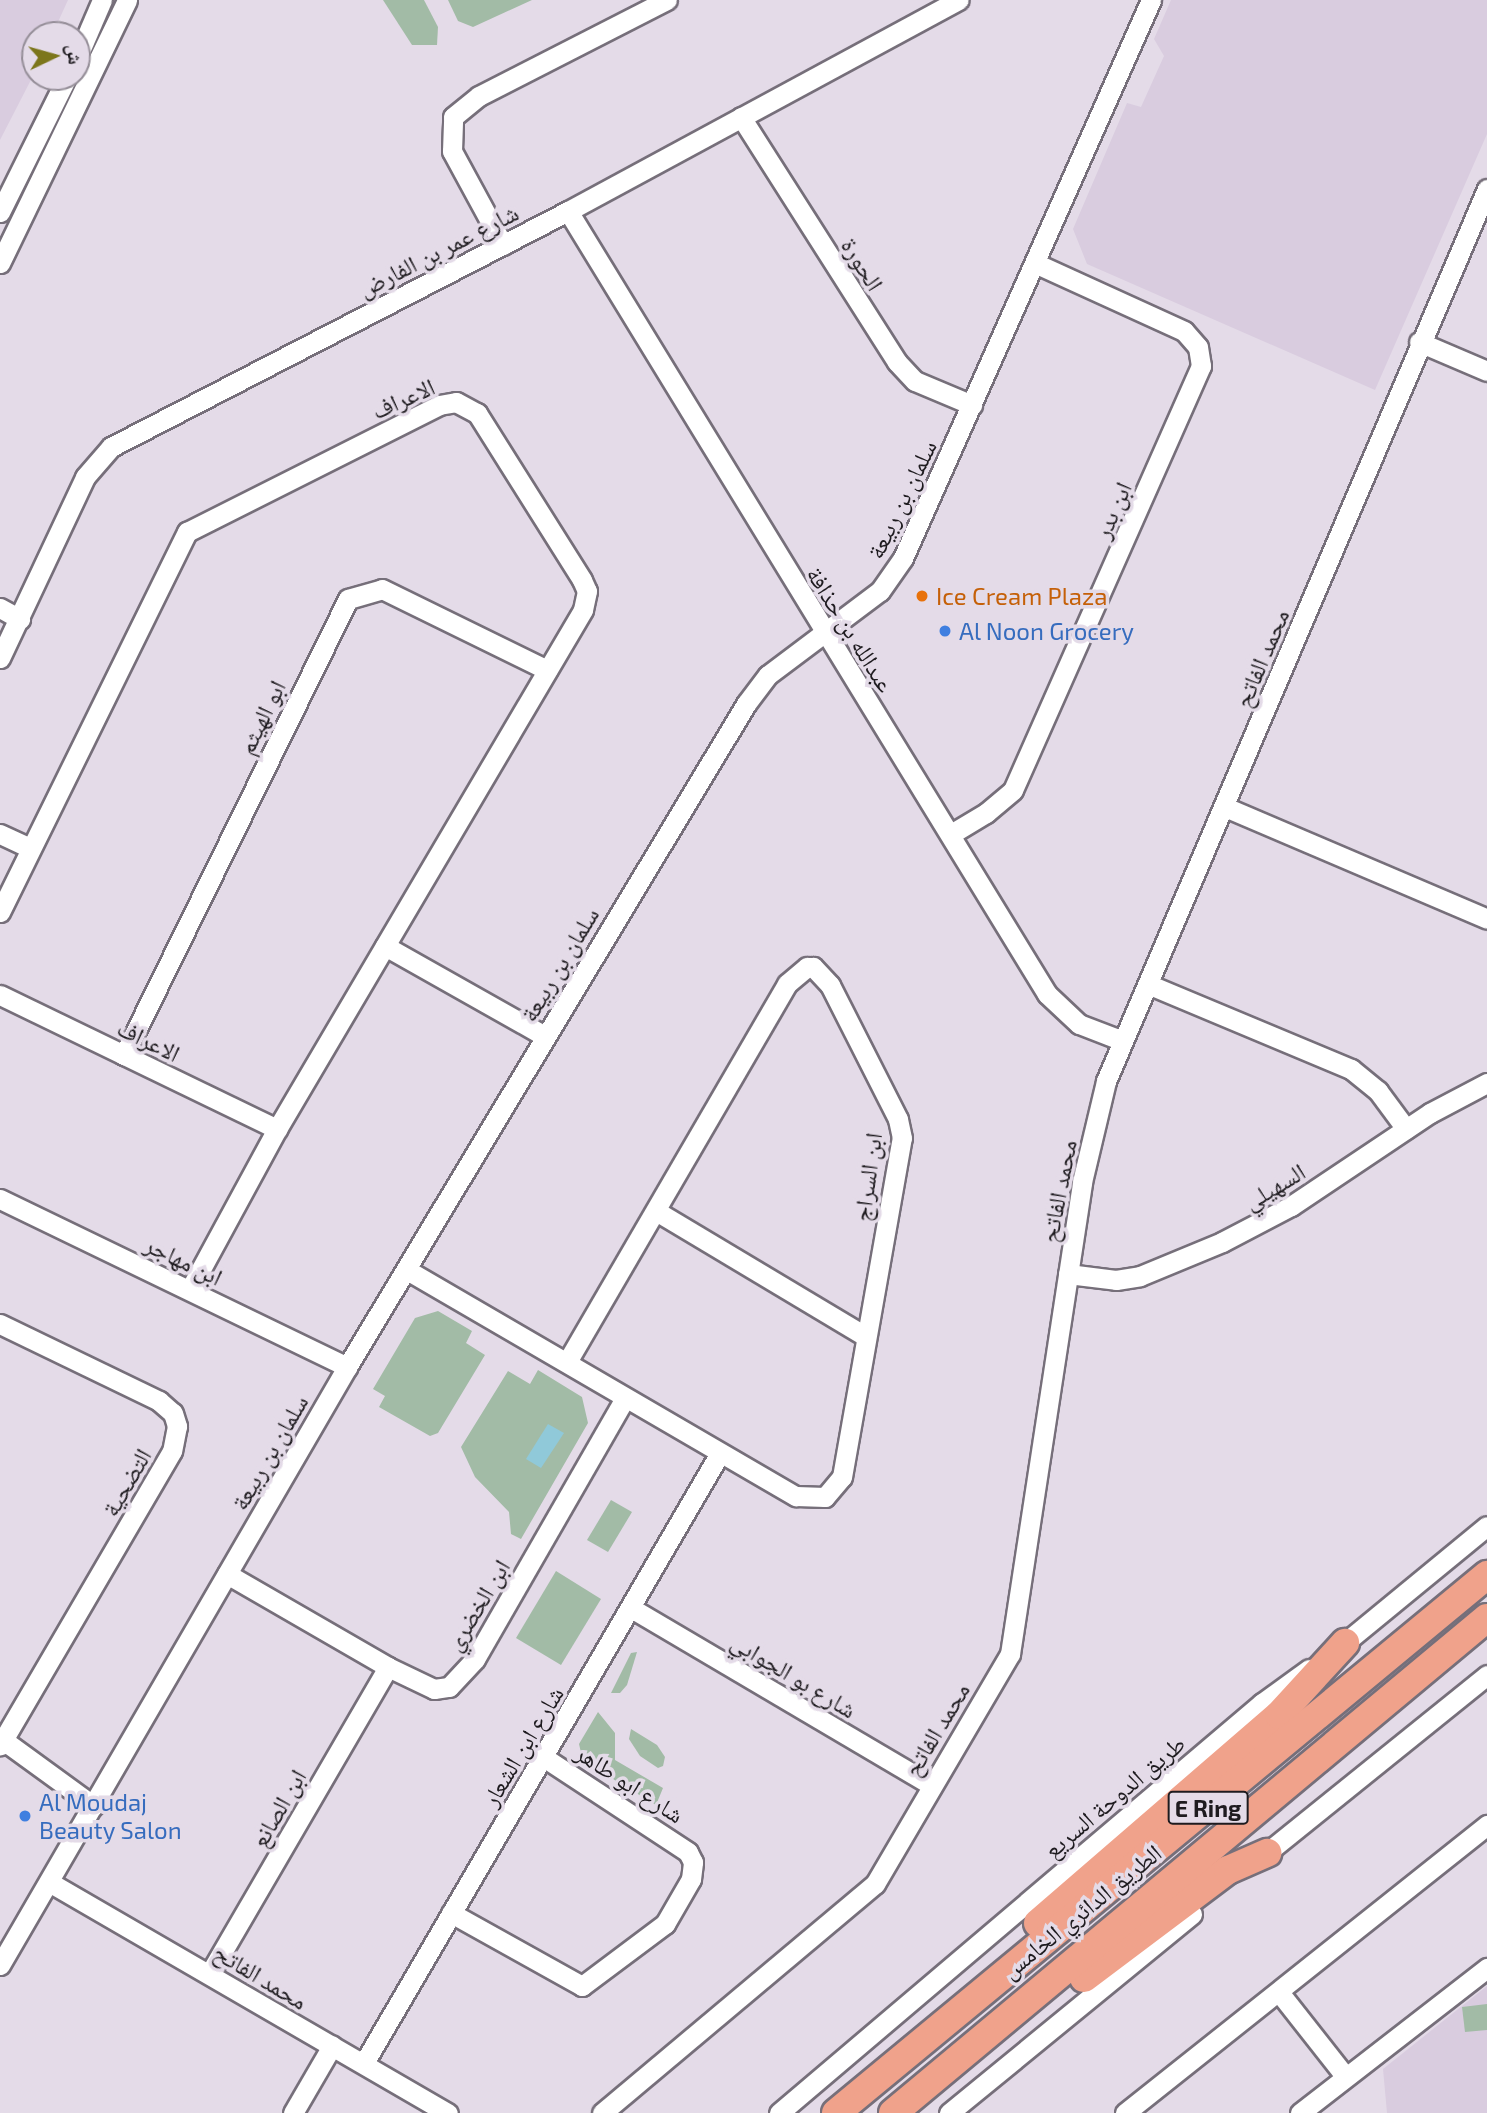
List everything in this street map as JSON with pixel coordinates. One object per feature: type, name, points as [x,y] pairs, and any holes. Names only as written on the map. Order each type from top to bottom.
[{"type":"highway","name":"الطريق الدائري الخامس","points":[[836,2113],[1487,1575]]},
{"type":"highway","name":"الطريق الدائري الخامس","points":[[893,2113],[1487,1618]]},
{"type":"highway","points":[[926,2036],[957,1993],[1279,1716],[1345,1643]]},
{"type":"highway","points":[[950,2065],[998,2043],[1228,1870],[1267,1853]]},
{"type":"street","points":[[91,27],[103,0]]},
{"type":"street","points":[[0,263],[127,0]]},
{"type":"street","points":[[503,244],[455,160],[450,136],[453,117],[479,96],[667,0]]},
{"type":"street","name":"شارع عمر بن الفارض","points":[[0,658],[85,477],[110,447],[568,211],[959,0]]},
{"type":"street","name":"سلمان بن ربيعة","points":[[0,1965],[543,1035],[746,704],[768,676],[880,591],[893,573],[972,405],[1151,0]]},
{"type":"street","points":[[0,212],[9,176],[59,91]]},
{"type":"street","name":"الحورة","points":[[741,117],[897,362],[915,381],[972,405]]},
{"type":"street","name":"محمد الفاتح","points":[[602,2113],[875,1884],[931,1784],[1010,1654],[1068,1274],[1100,1106],[1123,1041],[1150,985],[1419,341],[1487,189]]},
{"type":"street","name":"عبدالله بن حذافة","points":[[568,211],[1047,994],[1079,1024],[1123,1041]]},
{"type":"street","name":"ابن بدر","points":[[951,834],[997,806],[1013,790],[1201,366],[1198,346],[1184,331],[1035,263]]},
{"type":"street","points":[[1419,341],[1487,371]]},
{"type":"street","name":"الاعراف","points":[[0,912],[187,532],[439,405],[456,402],[477,413],[587,592],[583,610],[277,1129],[190,1289]]},
{"type":"street","name":"ابو الهيثم","points":[[124,1055],[348,598],[382,589],[547,670]]},
{"type":"street","points":[[0,608],[20,619]]},
{"type":"street","points":[[1226,807],[1487,919]]},
{"type":"street","points":[[0,834],[30,848]]},
{"type":"street","points":[[385,946],[543,1035]]},
{"type":"street","name":"ابن السراج","points":[[407,1270],[568,1361],[625,1398],[796,1496],[825,1497],[842,1477],[902,1139],[898,1119],[830,985],[813,967],[807,967],[787,984],[568,1361]]},
{"type":"street","points":[[1150,985],[1351,1069],[1378,1091],[1406,1129]]},
{"type":"street","name":"الاعراف","points":[[0,995],[277,1129]]},
{"type":"street","name":"السهيلي","points":[[1068,1274],[1116,1280],[1163,1269],[1269,1219],[1406,1129],[1487,1083]]},
{"type":"street","name":"ابن مهاجر","points":[[0,1199],[347,1367]]},
{"type":"street","points":[[656,1211],[865,1336]]},
{"type":"street","name":"التضحية","points":[[0,1324],[159,1401],[173,1413],[177,1426],[172,1451],[1,1742],[94,1806]]},
{"type":"street","name":"ابن الخضري","points":[[227,1574],[388,1667],[434,1689],[449,1687],[461,1678],[625,1398]]},
{"type":"street","name":"شارع ابن الشعار","points":[[364,2063],[545,1758],[719,1453]]},
{"type":"street","name":"طريق الدوحة السريع","points":[[779,2113],[1262,1703],[1345,1643],[1487,1527]]},
{"type":"street","name":"شارع بو الجوابي","points":[[631,1608],[931,1784]]},
{"type":"street","name":"ابن الصانع","points":[[210,1973],[388,1667]]},
{"type":"street","points":[[949,2113],[1487,1675]]},
{"type":"street","name":"شارع ابو طاهر","points":[[451,1913],[582,1986],[665,1924],[691,1879],[693,1862],[688,1852],[545,1758]]},
{"type":"street","points":[[1125,2113],[1487,1825]]},
{"type":"street","name":"محمد الفاتح","points":[[49,1882],[448,2113]]},
{"type":"street","points":[[1300,2113],[1487,1968]]},
{"type":"street","points":[[1279,1992],[1345,2076]]},
{"type":"street","points":[[293,2113],[332,2046]]},
{"type":"shaded area","points":[[0,0],[68,0],[58,21],[21,21],[21,91],[25,91],[0,140]]},
{"type":"shaded area","points":[[1171,0],[1487,0],[1487,134],[1375,390],[1087,264],[1073,229],[1127,103],[1141,107],[1164,56],[1154,39]]},
{"type":"shaded area","points":[[1487,1986],[1487,2113],[1387,2113],[1383,2069]]},
{"type":"green space","points":[[383,0],[424,0],[438,27],[437,45],[412,45]]},
{"type":"green space","points":[[448,0],[532,0],[473,27],[458,21]]},
{"type":"green space","points":[[438,1311],[472,1331],[466,1343],[485,1355],[438,1433],[430,1436],[379,1407],[385,1396],[373,1389],[415,1318]]},
{"type":"green space","points":[[538,1370],[582,1397],[588,1423],[521,1539],[511,1534],[509,1512],[475,1477],[461,1447],[508,1371],[530,1384]]},
{"type":"green space","points":[[611,1500],[632,1512],[608,1552],[587,1540]]},
{"type":"green space","points":[[556,1571],[601,1599],[561,1665],[516,1638]]},
{"type":"green space","points":[[637,1652],[627,1685],[620,1693],[611,1693],[631,1653]]},
{"type":"green space","points":[[598,1712],[615,1733],[615,1760],[663,1788],[656,1805],[583,1761],[579,1744]]},
{"type":"green space","points":[[631,1729],[657,1745],[665,1757],[663,1766],[658,1768],[640,1756],[629,1739]]},
{"type":"green space","points":[[1487,2004],[1487,2030],[1465,2032],[1462,2007]]},
{"type":"water","points":[[548,1424],[564,1433],[541,1468],[526,1459]]},
{"type":"place","name":"Ice Cream Plaza","points":[[922,596]]},
{"type":"place","name":"Al Noon Grocery","points":[[945,631]]},
{"type":"place","name":"Al Moudaj Beauty Salon","points":[[25,1816]]}]
